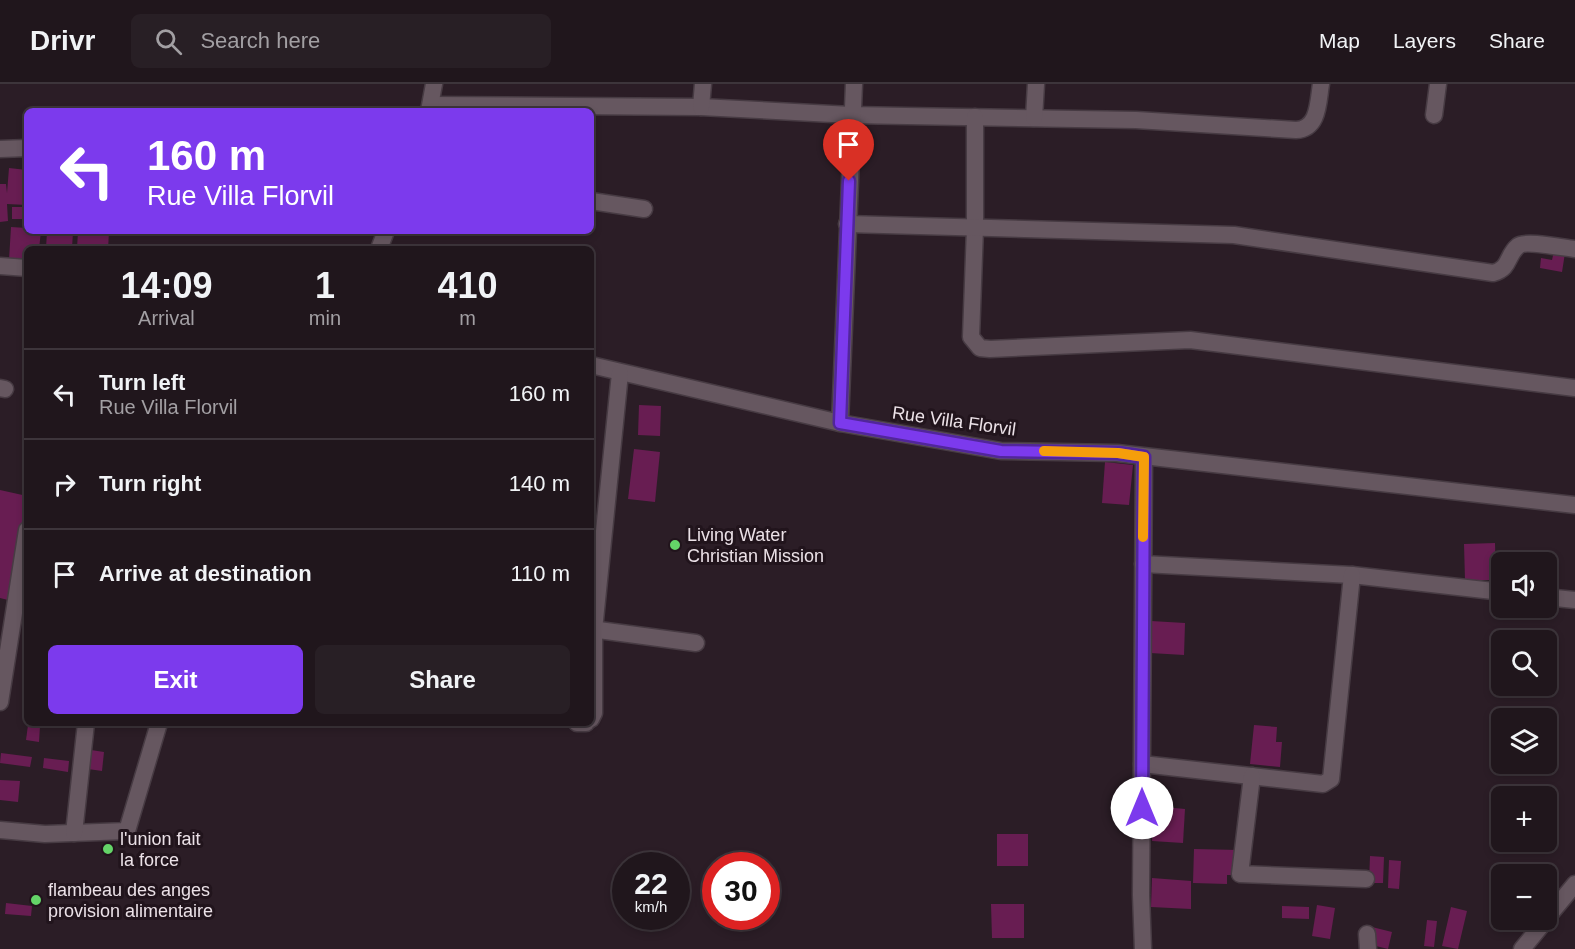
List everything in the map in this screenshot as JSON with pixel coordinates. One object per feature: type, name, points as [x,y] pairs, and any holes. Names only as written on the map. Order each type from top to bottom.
[{"type":"street","points":[[434,84],[430,108],[700,107],[851,115],[1136,120],[1303,130],[1315,118],[1321,84]]},
{"type":"street","points":[[700,107],[703,84]]},
{"type":"street","points":[[840,423],[854,84]]},
{"type":"street","points":[[1034,118],[1035,84]]},
{"type":"street","points":[[1434,115],[1438,84]]},
{"type":"street","points":[[975,117],[975,228],[971,337],[980,348],[1190,340],[1575,388]]},
{"type":"street","points":[[0,150],[24,148]]},
{"type":"street","points":[[594,201],[644,208]]},
{"type":"street","points":[[847,224],[1234,235],[1493,273],[1504,268],[1516,249],[1523,244],[1575,249]]},
{"type":"street","points":[[0,266],[24,268]]},
{"type":"street","name":"Rue Villa Florvil","points":[[594,366],[840,423],[1001,451],[1118,453],[1575,505]]},
{"type":"street","points":[[594,620],[620,373]]},
{"type":"street","points":[[1143,949],[1144,457]]},
{"type":"street","points":[[0,702],[24,549]]},
{"type":"street","points":[[1143,564],[1352,575],[1491,591]]},
{"type":"street","points":[[1142,764],[1323,784],[1331,779],[1352,575]]},
{"type":"street","points":[[1557,598],[1575,600]]},
{"type":"street","points":[[594,630],[696,643]]},
{"type":"street","points":[[74,833],[86,726]]},
{"type":"street","points":[[0,830],[45,834],[127,831],[158,726]]},
{"type":"street","points":[[1252,776],[1240,874],[1366,879]]},
{"type":"street","points":[[1557,906],[1575,884]]},
{"type":"street","points":[[1522,949],[1537,930]]},
{"type":"building","points":[[9,168],[24,170],[24,205],[7,204],[8,221],[0,222],[0,184],[6,184],[7,193]]},
{"type":"building","points":[[12,207],[24,207],[24,219],[12,219]]},
{"type":"building","points":[[11,227],[24,228],[24,234],[41,234],[39,246],[24,246],[24,261],[9,260]]},
{"type":"building","points":[[47,234],[73,234],[72,246],[46,246]]},
{"type":"building","points":[[78,234],[109,234],[108,246],[77,246]]},
{"type":"building","points":[[1554,251],[1565,253],[1562,272],[1540,268],[1541,258],[1552,260]]},
{"type":"building","points":[[639,405],[661,406],[660,436],[638,435]]},
{"type":"building","points":[[634,449],[660,452],[655,502],[628,499]]},
{"type":"building","points":[[1105,462],[1133,465],[1129,505],[1102,503]]},
{"type":"building","points":[[0,490],[24,495],[24,527],[12,601],[0,598]]},
{"type":"building","points":[[1495,543],[1495,552],[1491,552],[1491,580],[1465,580],[1464,544]]},
{"type":"building","points":[[1151,621],[1185,623],[1184,655],[1150,653]]},
{"type":"building","points":[[1254,725],[1277,727],[1276,742],[1282,742],[1280,767],[1250,764]]},
{"type":"building","points":[[28,726],[40,726],[39,742],[26,740]]},
{"type":"building","points":[[91,750],[104,752],[102,771],[88,769]]},
{"type":"building","points":[[1,753],[32,757],[30,767],[0,763]]},
{"type":"building","points":[[44,758],[69,761],[68,772],[43,768]]},
{"type":"building","points":[[0,780],[20,781],[18,802],[0,800]]},
{"type":"building","points":[[1154,806],[1185,809],[1183,843],[1152,841]]},
{"type":"building","points":[[997,834],[1028,834],[1028,866],[997,866]]},
{"type":"building","points":[[1194,849],[1239,850],[1238,875],[1227,875],[1227,884],[1193,883]]},
{"type":"building","points":[[1370,856],[1384,857],[1383,883],[1369,883]]},
{"type":"building","points":[[1389,860],[1401,861],[1399,889],[1388,888]]},
{"type":"building","points":[[1152,878],[1191,881],[1191,909],[1151,907]]},
{"type":"building","points":[[6,903],[32,906],[31,916],[5,914]]},
{"type":"building","points":[[991,904],[1024,904],[1024,938],[992,938]]},
{"type":"building","points":[[1317,905],[1335,908],[1330,939],[1312,936]]},
{"type":"building","points":[[1282,906],[1309,907],[1309,919],[1282,918]]},
{"type":"building","points":[[1451,907],[1467,911],[1458,949],[1442,946]]},
{"type":"building","points":[[1427,920],[1437,921],[1434,947],[1424,946]]},
{"type":"building","points":[[1372,927],[1392,932],[1388,949],[1368,944]]},
{"type":"slow traffic","points":[[1044,451],[1118,453],[1144,457],[1143,537]]},
{"type":"place","name":"Living Water Christian Mission","points":[[675,545]]},
{"type":"place","name":"l'union fait la force","points":[[108,849]]},
{"type":"place","name":"flambeau des anges provision alimentaire","points":[[36,900]]},
{"type":"route","points":[[849,181],[840,423],[1001,451],[1118,453],[1144,457],[1142,808]]}]
